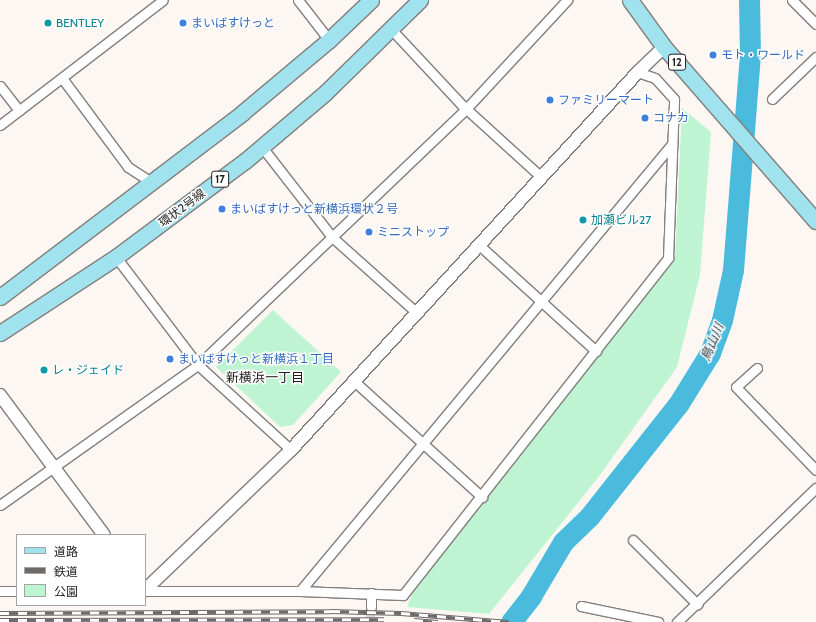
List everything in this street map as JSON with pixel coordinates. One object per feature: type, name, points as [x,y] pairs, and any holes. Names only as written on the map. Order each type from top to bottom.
[{"type":"main road","points":[[0,296],[153,183],[329,40],[371,0]]},
{"type":"main road","name":"環状2号線","points":[[0,333],[116,257],[262,147],[325,93],[392,30],[420,0]]},
{"type":"main road","name":"12","points":[[630,0],[664,47],[758,154],[813,213]]},
{"type":"street","points":[[298,0],[329,40]]},
{"type":"street","points":[[0,505],[198,365],[466,109],[567,0]]},
{"type":"street","points":[[792,0],[816,24]]},
{"type":"street","points":[[0,125],[160,1]]},
{"type":"street","points":[[392,30],[466,109],[541,177]]},
{"type":"street","points":[[146,590],[291,450],[638,72],[664,47]]},
{"type":"street","points":[[772,99],[816,57]]},
{"type":"street","points":[[146,591],[300,591],[404,595],[668,258],[674,99],[655,78],[638,72]]},
{"type":"street","points":[[62,78],[128,167],[153,183]]},
{"type":"street","points":[[0,86],[19,110]]},
{"type":"street","points":[[300,591],[672,144]]},
{"type":"street","points":[[262,147],[332,237],[417,313]]},
{"type":"street","points":[[479,245],[596,351]]},
{"type":"street","points":[[116,257],[198,365],[291,450]]},
{"type":"street","points":[[757,368],[736,387],[816,470]]},
{"type":"street","points":[[354,381],[482,497]]},
{"type":"street","points":[[0,395],[103,534]]},
{"type":"street","points":[[677,622],[816,488]]},
{"type":"street","points":[[633,540],[697,604]]},
{"type":"street","points":[[0,591],[16,591]]},
{"type":"street","points":[[371,593],[371,607]]},
{"type":"street","points":[[581,606],[658,622]]},
{"type":"green space","points":[[682,108],[711,132],[700,275],[677,367],[597,479],[489,614],[407,607],[413,592],[675,258]]},
{"type":"green space","points":[[273,310],[341,372],[293,425],[280,427],[216,367]]},
{"type":"waterway","name":"鳥山川","points":[[511,622],[531,596],[563,542],[589,517],[679,403],[710,353],[722,320],[733,270],[750,56],[749,0]]},
{"type":"tunnel","points":[[370,622],[371,607]]},
{"type":"railway","points":[[0,613],[331,611],[401,613],[509,622]]},
{"type":"railway","points":[[0,620],[384,619]]},
{"type":"railway","points":[[414,620],[438,622]]},
{"type":"place","name":"BENTLEY","points":[[48,23]]},
{"type":"place","name":"まいばすけっと","points":[[183,23]]},
{"type":"place","name":"モト・ワールド","points":[[713,55]]},
{"type":"place","name":"ファミリーマート","points":[[550,100]]},
{"type":"place","name":"コナカ","points":[[645,118]]},
{"type":"place","name":"まいばすけっと新横浜環状２号","points":[[222,209]]},
{"type":"place","name":"加瀬ビル27","points":[[583,220]]},
{"type":"place","name":"ミニストップ","points":[[369,232]]},
{"type":"place","name":"まいばすけっと新横浜１丁目","points":[[170,359]]},
{"type":"place","name":"レ・ジェイド","points":[[44,370]]},
{"type":"district","name":"新横浜一丁目","points":[[265,377]]}]
